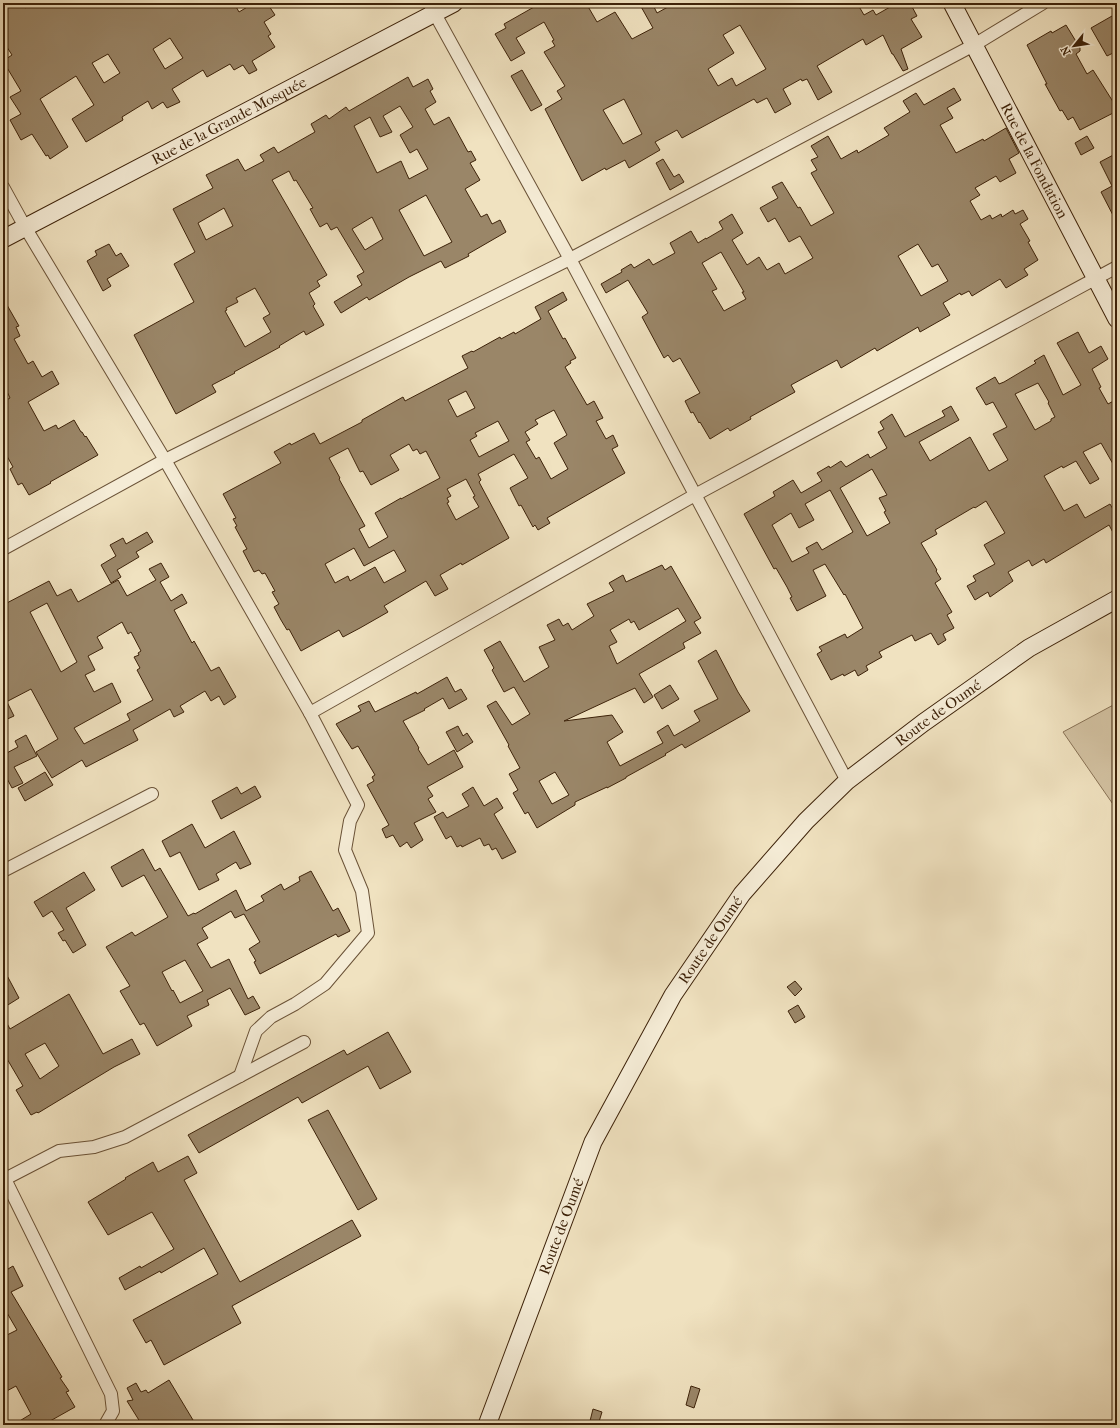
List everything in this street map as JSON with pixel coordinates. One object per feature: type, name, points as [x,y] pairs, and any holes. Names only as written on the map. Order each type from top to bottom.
[{"type":"main road","name":"Rue de la Grande Mosquée","points":[[3,239],[432,8],[454,3]]},
{"type":"main road","name":"Rue de la Fondation","points":[[952,3],[1117,319]]},
{"type":"main road","name":"Route de Oumé","points":[[487,1425],[593,1142],[673,995],[742,894],[806,821],[847,781],[923,723],[1029,648],[1117,599]]},
{"type":"street","points":[[3,548],[166,460],[570,259],[974,45],[1044,3]]},
{"type":"street","points":[[432,8],[570,259],[847,781]]},
{"type":"street","points":[[3,187],[24,227],[166,460],[310,713],[358,805],[350,821],[345,850],[362,891],[368,933],[325,984],[295,1004],[271,1017],[256,1031],[240,1076]]},
{"type":"street","points":[[310,713],[695,495],[1117,267]]},
{"type":"street","points":[[3,871],[152,794]]},
{"type":"street","points":[[105,1425],[113,1412],[110,1394],[4,1178],[59,1151],[94,1147],[125,1137],[304,1042]]},
{"type":"shaded area","points":[[1117,703],[1117,810],[1063,732]]},
{"type":"building","points":[[3,3],[21,3],[25,8],[33,3],[58,3],[60,7],[66,3],[234,3],[239,12],[254,3],[267,3],[275,15],[264,22],[271,34],[268,36],[275,47],[252,61],[257,70],[249,74],[243,65],[234,70],[230,64],[207,77],[203,70],[172,89],[180,102],[167,108],[163,102],[152,109],[148,101],[122,117],[123,120],[86,142],[72,119],[94,105],[76,76],[40,99],[68,147],[50,159],[48,155],[46,156],[32,134],[21,140],[10,120],[21,114],[10,97],[21,91],[3,61],[12,55],[3,41]],"holes":[[[170,38],[183,58],[165,69],[153,49]],[[108,54],[120,73],[104,83],[92,63]]]},
{"type":"building","points":[[541,3],[586,3],[597,22],[615,12],[632,39],[653,28],[639,3],[652,3],[657,13],[675,3],[857,3],[864,15],[873,10],[876,15],[897,3],[910,3],[917,16],[911,19],[922,37],[901,49],[908,69],[903,71],[892,54],[883,35],[866,45],[863,39],[817,66],[832,92],[818,100],[807,79],[802,81],[801,79],[783,89],[791,104],[775,113],[767,98],[757,103],[754,99],[682,138],[677,130],[655,142],[660,150],[629,168],[625,160],[606,170],[605,168],[582,181],[545,109],[562,99],[557,91],[565,86],[544,52],[555,46],[552,41],[554,40],[544,22],[516,38],[525,53],[511,61],[495,34],[506,28],[504,24]],"holes":[[[740,25],[766,69],[736,86],[732,78],[718,86],[708,69],[734,53],[723,35]],[[624,99],[642,134],[623,144],[603,110]]]},
{"type":"building","points":[[1112,16],[1117,26],[1117,51],[1107,56],[1091,28]]},
{"type":"building","points":[[1066,25],[1080,48],[1080,51],[1076,54],[1087,74],[1093,70],[1117,108],[1117,111],[1080,130],[1073,117],[1068,120],[1062,110],[1060,111],[1045,84],[1047,84],[1027,45],[1051,31],[1052,33]]},
{"type":"building","points":[[522,70],[542,105],[531,111],[511,76]]},
{"type":"building","points":[[408,77],[413,87],[428,79],[433,89],[430,91],[436,102],[425,109],[434,125],[449,117],[468,152],[471,151],[476,160],[470,163],[480,180],[465,189],[481,217],[487,214],[492,224],[500,220],[506,232],[468,254],[469,256],[445,268],[441,261],[369,300],[367,297],[341,313],[334,302],[362,285],[357,276],[364,272],[337,227],[331,230],[327,223],[320,227],[310,209],[313,208],[296,180],[294,181],[289,171],[272,180],[327,275],[317,281],[320,286],[309,293],[315,304],[313,306],[324,325],[306,335],[304,331],[279,346],[280,347],[212,385],[216,392],[176,414],[134,335],[194,302],[174,264],[195,252],[173,209],[213,188],[206,175],[238,159],[245,171],[264,161],[260,155],[274,147],[278,153],[315,132],[311,124],[326,115],[329,119],[346,107],[349,111]],"holes":[[[400,106],[413,127],[400,135],[410,153],[417,149],[428,169],[409,179],[401,161],[377,173],[354,126],[370,117],[380,137],[392,132],[383,116]],[[426,195],[452,242],[424,256],[399,210]],[[224,208],[233,226],[206,240],[198,223]],[[372,217],[383,239],[365,250],[352,229]],[[255,288],[270,314],[263,318],[271,332],[245,347],[225,311],[227,310],[226,308],[238,302],[236,298]]]},
{"type":"building","points":[[954,88],[961,100],[947,108],[953,118],[940,125],[956,153],[983,139],[984,141],[1006,128],[1019,153],[1009,159],[1016,173],[1000,182],[996,176],[975,188],[980,195],[970,201],[981,220],[990,215],[992,219],[1001,214],[1002,217],[1013,210],[1015,214],[1023,210],[1028,219],[1020,224],[1030,241],[1028,242],[1038,260],[1024,269],[1028,275],[1006,288],[1000,279],[972,296],[969,291],[961,295],[960,293],[943,303],[950,315],[920,332],[918,327],[877,351],[875,348],[841,368],[837,360],[791,385],[795,392],[750,417],[751,419],[730,431],[728,428],[710,439],[693,412],[691,413],[685,401],[700,393],[680,358],[673,362],[668,355],[664,358],[642,317],[648,313],[628,280],[606,293],[601,284],[622,272],[621,270],[631,264],[634,268],[649,259],[653,265],[675,253],[670,243],[691,231],[698,243],[706,239],[723,229],[719,222],[732,214],[743,233],[732,240],[747,265],[759,257],[767,270],[779,263],[785,274],[813,258],[800,236],[789,242],[775,218],[768,222],[760,208],[778,198],[772,187],[782,182],[798,208],[800,207],[811,226],[834,213],[811,173],[817,170],[811,160],[818,157],[811,146],[828,136],[841,159],[857,150],[858,153],[889,135],[884,128],[910,112],[903,101],[916,93],[924,105]],"holes":[[[918,244],[932,267],[938,264],[948,281],[921,296],[898,256]],[[721,252],[744,292],[742,292],[746,299],[724,311],[712,291],[717,289],[702,263]]]},
{"type":"building","points":[[1087,136],[1094,148],[1081,155],[1075,143]]},
{"type":"building","points":[[1117,153],[1117,223],[1101,192],[1112,186],[1100,162]]},
{"type":"building","points":[[663,159],[674,177],[679,174],[684,182],[670,190],[656,163]]},
{"type":"building","points":[[109,244],[116,256],[121,253],[129,266],[107,279],[111,286],[103,291],[87,261],[97,255],[95,251]]},
{"type":"building","points":[[563,292],[567,300],[548,311],[563,339],[565,338],[576,358],[570,361],[571,363],[565,367],[587,405],[594,401],[603,418],[596,421],[606,439],[613,435],[618,446],[612,449],[625,473],[547,518],[550,523],[538,530],[535,525],[533,527],[521,505],[519,506],[510,488],[528,478],[514,454],[478,474],[481,480],[479,482],[509,538],[462,565],[461,563],[440,575],[448,589],[435,596],[426,581],[384,606],[388,612],[360,628],[343,637],[339,630],[301,651],[289,629],[287,630],[274,607],[279,604],[272,592],[275,591],[265,573],[262,574],[259,570],[254,572],[243,551],[247,549],[235,527],[237,526],[233,519],[236,518],[223,494],[281,463],[274,452],[290,443],[291,445],[314,433],[320,444],[362,422],[362,420],[403,397],[405,401],[468,368],[462,356],[472,351],[473,352],[500,337],[501,339],[514,332],[515,334],[541,319],[535,307]],"holes":[[[466,391],[475,408],[457,417],[448,400]],[[554,410],[567,435],[554,443],[568,469],[551,479],[539,457],[536,459],[526,442],[530,440],[525,432],[538,424],[535,420]],[[498,421],[509,441],[479,457],[470,440],[477,436],[475,433]],[[409,444],[413,451],[417,449],[420,454],[426,451],[440,478],[375,513],[388,537],[369,548],[359,529],[365,526],[329,458],[348,448],[360,472],[363,471],[371,485],[399,470],[390,455]],[[466,479],[475,496],[473,497],[479,507],[456,520],[447,503],[449,502],[447,498],[451,496],[447,489]],[[354,548],[364,566],[394,550],[406,571],[384,583],[375,567],[350,581],[348,576],[335,583],[325,564]]]},
{"type":"building","points":[[3,298],[19,326],[16,327],[20,336],[14,339],[28,364],[33,361],[42,377],[52,371],[59,384],[28,402],[44,431],[56,425],[58,429],[74,420],[98,455],[29,495],[22,483],[18,485],[10,469],[13,467],[3,449],[3,402],[10,398],[3,383]]},
{"type":"building","points":[[1078,332],[1089,353],[1101,346],[1108,359],[1092,369],[1101,387],[1099,388],[1108,404],[1117,399],[1117,471],[1101,443],[1083,452],[1099,479],[1090,484],[1076,461],[1063,468],[1062,466],[1044,476],[1064,511],[1077,504],[1085,518],[1110,504],[1117,516],[1117,540],[1109,525],[1046,563],[1044,559],[1032,566],[1029,560],[1008,572],[1013,581],[990,597],[988,592],[975,600],[967,586],[976,581],[973,576],[995,564],[984,545],[1005,533],[986,501],[935,530],[937,534],[921,543],[941,579],[935,583],[952,612],[947,615],[954,628],[943,634],[946,640],[938,645],[931,633],[915,641],[912,635],[879,652],[882,657],[866,666],[868,670],[858,676],[855,670],[844,676],[843,674],[831,680],[817,654],[822,651],[819,647],[845,634],[847,638],[863,628],[845,594],[844,595],[825,564],[813,570],[826,596],[797,611],[790,598],[792,597],[787,587],[776,568],[774,569],[744,514],[775,496],[773,492],[793,480],[801,493],[822,481],[817,473],[829,466],[830,468],[841,461],[846,467],[868,454],[870,458],[887,448],[878,432],[884,429],[880,422],[892,414],[905,437],[945,416],[942,411],[951,406],[959,420],[919,442],[930,461],[970,437],[989,471],[1008,460],[993,434],[1007,427],[993,402],[986,405],[976,388],[995,377],[999,384],[1004,382],[1036,363],[1034,361],[1044,355],[1063,395],[1081,385],[1057,343]],"holes":[[[1038,383],[1049,402],[1048,403],[1055,417],[1035,430],[1015,394]],[[872,469],[887,495],[879,498],[890,523],[867,536],[840,488]],[[830,490],[853,532],[822,550],[817,542],[806,548],[809,553],[792,562],[772,525],[791,513],[799,528],[814,520],[805,504]]]},
{"type":"building","points":[[147,532],[153,542],[136,552],[139,557],[117,570],[121,577],[111,583],[101,565],[116,556],[110,545],[123,538],[126,544]]},
{"type":"building","points":[[161,563],[169,577],[160,582],[171,601],[182,594],[187,603],[174,610],[192,643],[194,641],[211,671],[219,667],[236,697],[224,705],[219,696],[211,701],[205,691],[180,706],[184,712],[174,717],[170,709],[133,730],[138,740],[86,767],[82,760],[52,778],[36,752],[58,739],[31,689],[8,701],[3,692],[3,605],[49,581],[57,596],[71,589],[78,602],[118,580],[127,596],[156,580],[149,569]],"holes":[[[47,603],[77,662],[61,672],[30,612]],[[122,622],[128,634],[131,632],[141,651],[138,653],[139,655],[134,657],[140,668],[137,670],[153,700],[127,714],[130,720],[84,744],[74,728],[121,702],[112,683],[94,692],[85,675],[95,670],[88,656],[103,648],[97,637]]]},
{"type":"building","points":[[662,565],[665,570],[671,566],[701,618],[694,622],[701,633],[683,643],[685,648],[639,674],[653,697],[644,703],[635,688],[564,721],[612,715],[623,732],[607,742],[620,766],[663,743],[657,732],[668,725],[674,736],[700,721],[694,711],[718,699],[698,661],[716,650],[738,692],[750,711],[685,748],[682,744],[626,778],[575,802],[575,805],[537,828],[528,812],[525,814],[513,793],[518,790],[509,774],[520,768],[487,706],[496,701],[512,725],[530,714],[514,687],[504,692],[492,670],[494,668],[484,650],[500,641],[524,682],[549,667],[539,647],[555,640],[547,625],[559,619],[563,626],[568,623],[572,630],[594,616],[587,604],[614,591],[609,583],[623,575],[626,582]],"holes":[[[678,608],[686,621],[617,664],[609,646],[617,642],[610,630],[629,619],[631,623],[634,621],[639,630]],[[555,772],[569,795],[552,804],[539,781]]]},
{"type":"building","points":[[447,677],[455,692],[461,689],[467,699],[449,709],[443,698],[424,709],[425,710],[403,721],[428,765],[454,750],[463,767],[427,787],[433,796],[428,799],[436,812],[414,823],[423,840],[411,848],[407,842],[400,847],[393,835],[386,838],[382,829],[389,825],[367,785],[374,781],[372,777],[375,775],[358,746],[352,749],[336,724],[361,711],[358,706],[369,701],[375,712],[416,692],[417,694]]},
{"type":"building","points":[[670,685],[679,699],[662,709],[654,695]]},
{"type":"building","points":[[3,694],[14,716],[3,721]]},
{"type":"building","points":[[458,726],[463,736],[467,733],[473,742],[457,752],[446,732]]},
{"type":"building","points":[[26,735],[37,756],[14,767],[23,783],[12,788],[3,771],[3,755],[18,747],[15,741]]},
{"type":"building","points":[[45,772],[53,785],[25,801],[18,788]]},
{"type":"building","points":[[255,786],[261,797],[221,819],[212,801],[237,787],[241,794]]},
{"type":"building","points":[[473,787],[484,806],[497,798],[503,808],[494,814],[516,852],[502,859],[496,848],[492,850],[489,844],[484,846],[480,838],[462,847],[461,845],[457,847],[451,836],[446,839],[434,817],[443,812],[447,818],[469,806],[462,794]]},
{"type":"building","points":[[192,824],[205,848],[234,831],[251,864],[240,869],[236,862],[216,874],[219,880],[199,890],[180,852],[170,857],[162,841]]},
{"type":"building","points":[[143,849],[155,871],[160,868],[188,916],[194,913],[195,914],[236,890],[246,911],[264,901],[261,896],[281,884],[284,890],[300,881],[299,877],[311,871],[333,911],[338,908],[350,931],[338,937],[336,934],[260,974],[254,962],[256,961],[249,949],[260,942],[244,914],[235,918],[231,911],[202,928],[208,938],[197,944],[211,968],[229,959],[248,999],[253,996],[260,1008],[245,1015],[230,988],[207,1000],[209,1005],[187,1016],[192,1026],[157,1046],[144,1023],[140,1025],[120,991],[130,986],[106,947],[132,932],[135,936],[168,917],[144,875],[122,887],[111,867]],"holes":[[[185,960],[203,991],[180,1003],[162,972]]]},
{"type":"building","points":[[84,872],[95,890],[66,908],[86,945],[73,953],[65,940],[63,941],[58,933],[64,930],[52,911],[43,917],[34,902]]},
{"type":"building","points":[[3,968],[19,998],[3,1008]]},
{"type":"building","points":[[795,981],[802,989],[795,996],[787,987]]},
{"type":"building","points":[[69,994],[103,1054],[132,1039],[140,1054],[114,1067],[38,1113],[37,1112],[31,1115],[16,1090],[23,1086],[3,1052],[3,1016],[10,1029]],"holes":[[[45,1043],[59,1066],[40,1079],[25,1054]]]},
{"type":"building","points":[[798,1005],[805,1017],[795,1023],[788,1011]]},
{"type":"building","points":[[388,1032],[411,1072],[380,1089],[368,1066],[302,1103],[298,1097],[199,1153],[188,1135],[344,1050],[347,1055]]},
{"type":"building","points":[[328,1110],[377,1199],[358,1210],[308,1120]]},
{"type":"building","points":[[188,1156],[197,1173],[184,1180],[240,1282],[352,1220],[361,1236],[232,1306],[241,1323],[164,1365],[151,1340],[146,1343],[133,1320],[218,1274],[204,1248],[161,1273],[160,1271],[125,1290],[119,1278],[140,1266],[141,1268],[174,1249],[152,1212],[108,1235],[88,1202],[153,1162],[158,1172]]},
{"type":"building","points":[[13,1266],[23,1286],[11,1292],[62,1377],[60,1378],[69,1391],[66,1392],[75,1407],[43,1425],[13,1425],[31,1414],[16,1386],[3,1393],[3,1337],[17,1330],[3,1306],[3,1272]]},
{"type":"building","points":[[169,1380],[196,1425],[142,1425],[127,1401],[133,1400],[127,1388],[136,1383],[141,1392],[146,1390],[148,1393]]},
{"type":"building","points":[[691,1386],[700,1389],[694,1408],[686,1405]]},
{"type":"building","points":[[593,1409],[602,1412],[598,1425],[589,1425]]}]
